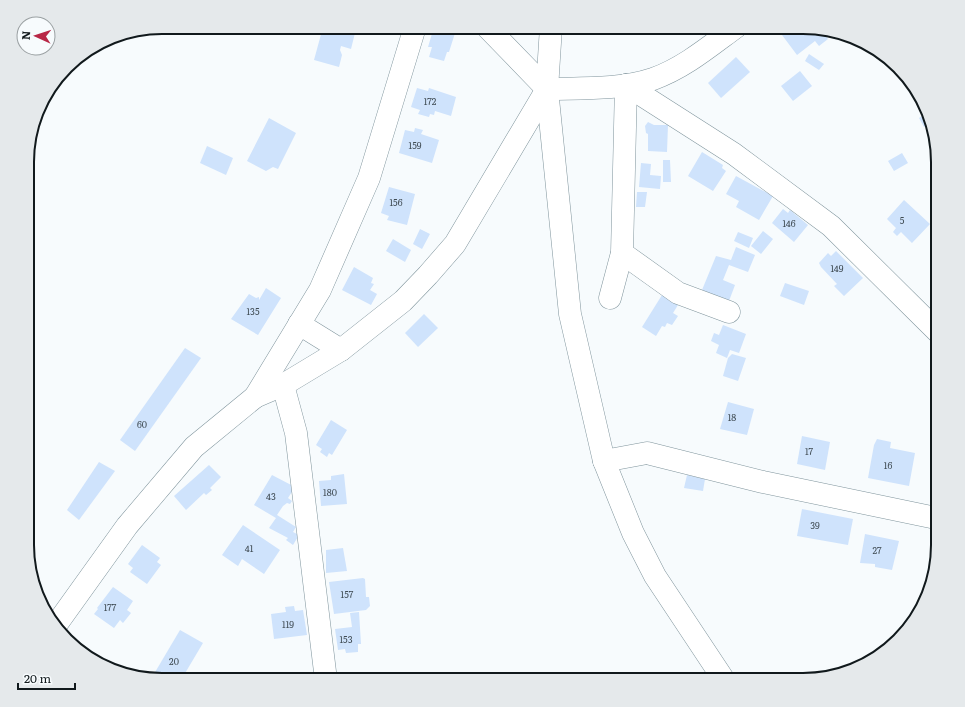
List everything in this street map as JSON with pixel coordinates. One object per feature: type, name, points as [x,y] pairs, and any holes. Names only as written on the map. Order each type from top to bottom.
[{"type":"street","points":[[255,397],[320,290],[369,178],[413,34]]},
{"type":"street","points":[[494,34],[547,89],[626,85],[653,79],[673,70],[726,34]]},
{"type":"street","points":[[551,34],[547,89],[570,314],[604,461],[633,533],[655,576],[719,673]]},
{"type":"street","points":[[610,298],[622,253],[626,85]]},
{"type":"street","points":[[626,85],[734,154],[831,226],[931,325]]},
{"type":"street","points":[[59,621],[127,526],[194,447],[255,397],[283,385],[341,350],[403,301],[455,244],[547,89]]},
{"type":"street","points":[[622,253],[678,293],[729,312]]},
{"type":"street","points":[[299,324],[341,350]]},
{"type":"street","points":[[283,385],[296,433],[325,673]]},
{"type":"street","points":[[604,461],[647,453],[763,482],[931,518]]},
{"type":"building","points":[[321,34],[355,34],[351,49],[341,46],[340,50],[342,55],[339,67],[314,60]]},
{"type":"building","points":[[432,34],[455,34],[449,52],[447,52],[444,61],[429,57],[432,47],[428,47]]},
{"type":"building","points":[[781,34],[812,34],[826,36],[828,39],[819,46],[815,41],[797,55]]},
{"type":"building","points":[[809,54],[824,64],[819,70],[805,61]]},
{"type":"building","points":[[736,57],[750,72],[721,98],[708,83]]},
{"type":"building","points":[[800,71],[812,86],[793,101],[781,86]]},
{"type":"building","points":[[417,88],[428,91],[429,88],[456,97],[451,116],[435,111],[434,115],[430,114],[429,117],[418,114],[420,110],[411,107]]},
{"type":"building","points":[[922,116],[926,126],[924,127],[919,118]]},
{"type":"building","points":[[269,118],[296,133],[278,169],[273,167],[266,171],[247,161]]},
{"type":"building","points":[[648,122],[654,125],[668,125],[667,152],[648,151],[648,134],[646,133],[645,126]]},
{"type":"building","points":[[415,128],[423,130],[421,134],[439,140],[432,163],[399,153],[405,130],[414,132]]},
{"type":"building","points":[[207,146],[233,158],[226,175],[200,163]]},
{"type":"building","points":[[702,152],[723,165],[722,168],[726,171],[713,191],[688,176]]},
{"type":"building","points":[[902,153],[908,163],[894,171],[888,161]]},
{"type":"building","points":[[663,160],[670,160],[671,182],[663,182]]},
{"type":"building","points":[[641,163],[651,164],[650,175],[661,176],[660,189],[639,187]]},
{"type":"building","points":[[736,176],[773,196],[759,220],[736,207],[739,201],[726,194]]},
{"type":"building","points":[[389,187],[415,194],[407,225],[387,220],[389,216],[381,213]]},
{"type":"building","points":[[637,192],[647,192],[645,207],[636,207]]},
{"type":"building","points":[[904,200],[930,224],[912,243],[901,232],[897,236],[893,232],[896,228],[887,219]]},
{"type":"building","points":[[783,209],[788,213],[790,210],[808,225],[794,242],[772,223]]},
{"type":"building","points":[[420,229],[430,234],[422,249],[413,244]]},
{"type":"building","points":[[763,231],[773,239],[761,254],[751,246]]},
{"type":"building","points":[[738,232],[753,238],[749,248],[734,241]]},
{"type":"building","points":[[393,239],[411,250],[405,262],[386,251]]},
{"type":"building","points":[[736,247],[755,255],[748,272],[729,265],[723,280],[735,285],[729,301],[702,290],[716,256],[731,260]]},
{"type":"building","points":[[836,251],[863,278],[844,296],[834,286],[837,284],[819,263],[828,253],[831,256]]},
{"type":"building","points":[[354,267],[373,278],[371,283],[374,284],[370,290],[377,294],[371,305],[342,290]]},
{"type":"building","points":[[785,283],[809,291],[804,305],[780,296]]},
{"type":"building","points":[[266,288],[281,298],[258,335],[231,319],[249,294],[256,298],[259,297],[259,300]]},
{"type":"building","points":[[662,295],[678,305],[673,313],[678,316],[672,325],[667,323],[665,327],[662,326],[656,336],[642,327]]},
{"type":"building","points":[[424,314],[438,328],[418,347],[405,333]]},
{"type":"building","points":[[723,325],[746,334],[739,353],[730,350],[727,358],[716,353],[719,345],[711,341],[714,333],[719,335]]},
{"type":"building","points":[[185,348],[201,358],[135,451],[120,440]]},
{"type":"building","points":[[732,354],[746,358],[738,381],[723,376],[728,358]]},
{"type":"building","points":[[728,402],[754,409],[747,435],[720,429]]},
{"type":"building","points":[[331,420],[347,430],[332,455],[329,453],[327,457],[320,452],[322,449],[316,445]]},
{"type":"building","points":[[802,436],[830,442],[825,470],[797,464]]},
{"type":"building","points":[[877,439],[891,442],[890,448],[915,453],[909,486],[868,478],[874,445]]},
{"type":"building","points":[[99,462],[115,471],[79,520],[67,510]]},
{"type":"building","points":[[209,465],[221,477],[210,488],[212,490],[206,495],[204,493],[186,510],[174,496]]},
{"type":"building","points":[[344,474],[347,504],[321,506],[319,481],[331,480],[331,476]]},
{"type":"building","points":[[272,475],[295,487],[288,498],[292,501],[290,504],[287,503],[283,506],[277,515],[296,527],[293,532],[299,535],[293,545],[286,540],[288,538],[269,528],[276,518],[254,505]]},
{"type":"building","points":[[687,475],[705,479],[703,491],[684,488]]},
{"type":"building","points":[[802,509],[853,519],[848,545],[797,536]]},
{"type":"building","points":[[243,525],[280,550],[264,574],[242,559],[238,566],[222,555]]},
{"type":"building","points":[[865,534],[899,541],[892,570],[875,567],[875,564],[860,563]]},
{"type":"building","points":[[142,545],[160,558],[157,562],[161,565],[147,584],[130,572],[133,568],[128,564]]},
{"type":"building","points":[[343,548],[347,571],[326,573],[326,550]]},
{"type":"building","points":[[365,579],[366,597],[369,597],[370,606],[366,610],[334,614],[329,582]]},
{"type":"building","points":[[113,587],[133,601],[127,610],[131,613],[123,623],[120,620],[114,628],[94,614]]},
{"type":"building","points":[[294,606],[295,611],[303,610],[307,635],[274,639],[271,614],[286,612],[285,607]]},
{"type":"building","points":[[359,612],[361,644],[358,644],[358,652],[346,653],[345,649],[338,650],[335,629],[352,627],[350,613]]},
{"type":"building","points":[[180,630],[203,643],[185,673],[155,673]]},
{"type":"building","points":[[76,640],[96,654],[84,647]]}]
